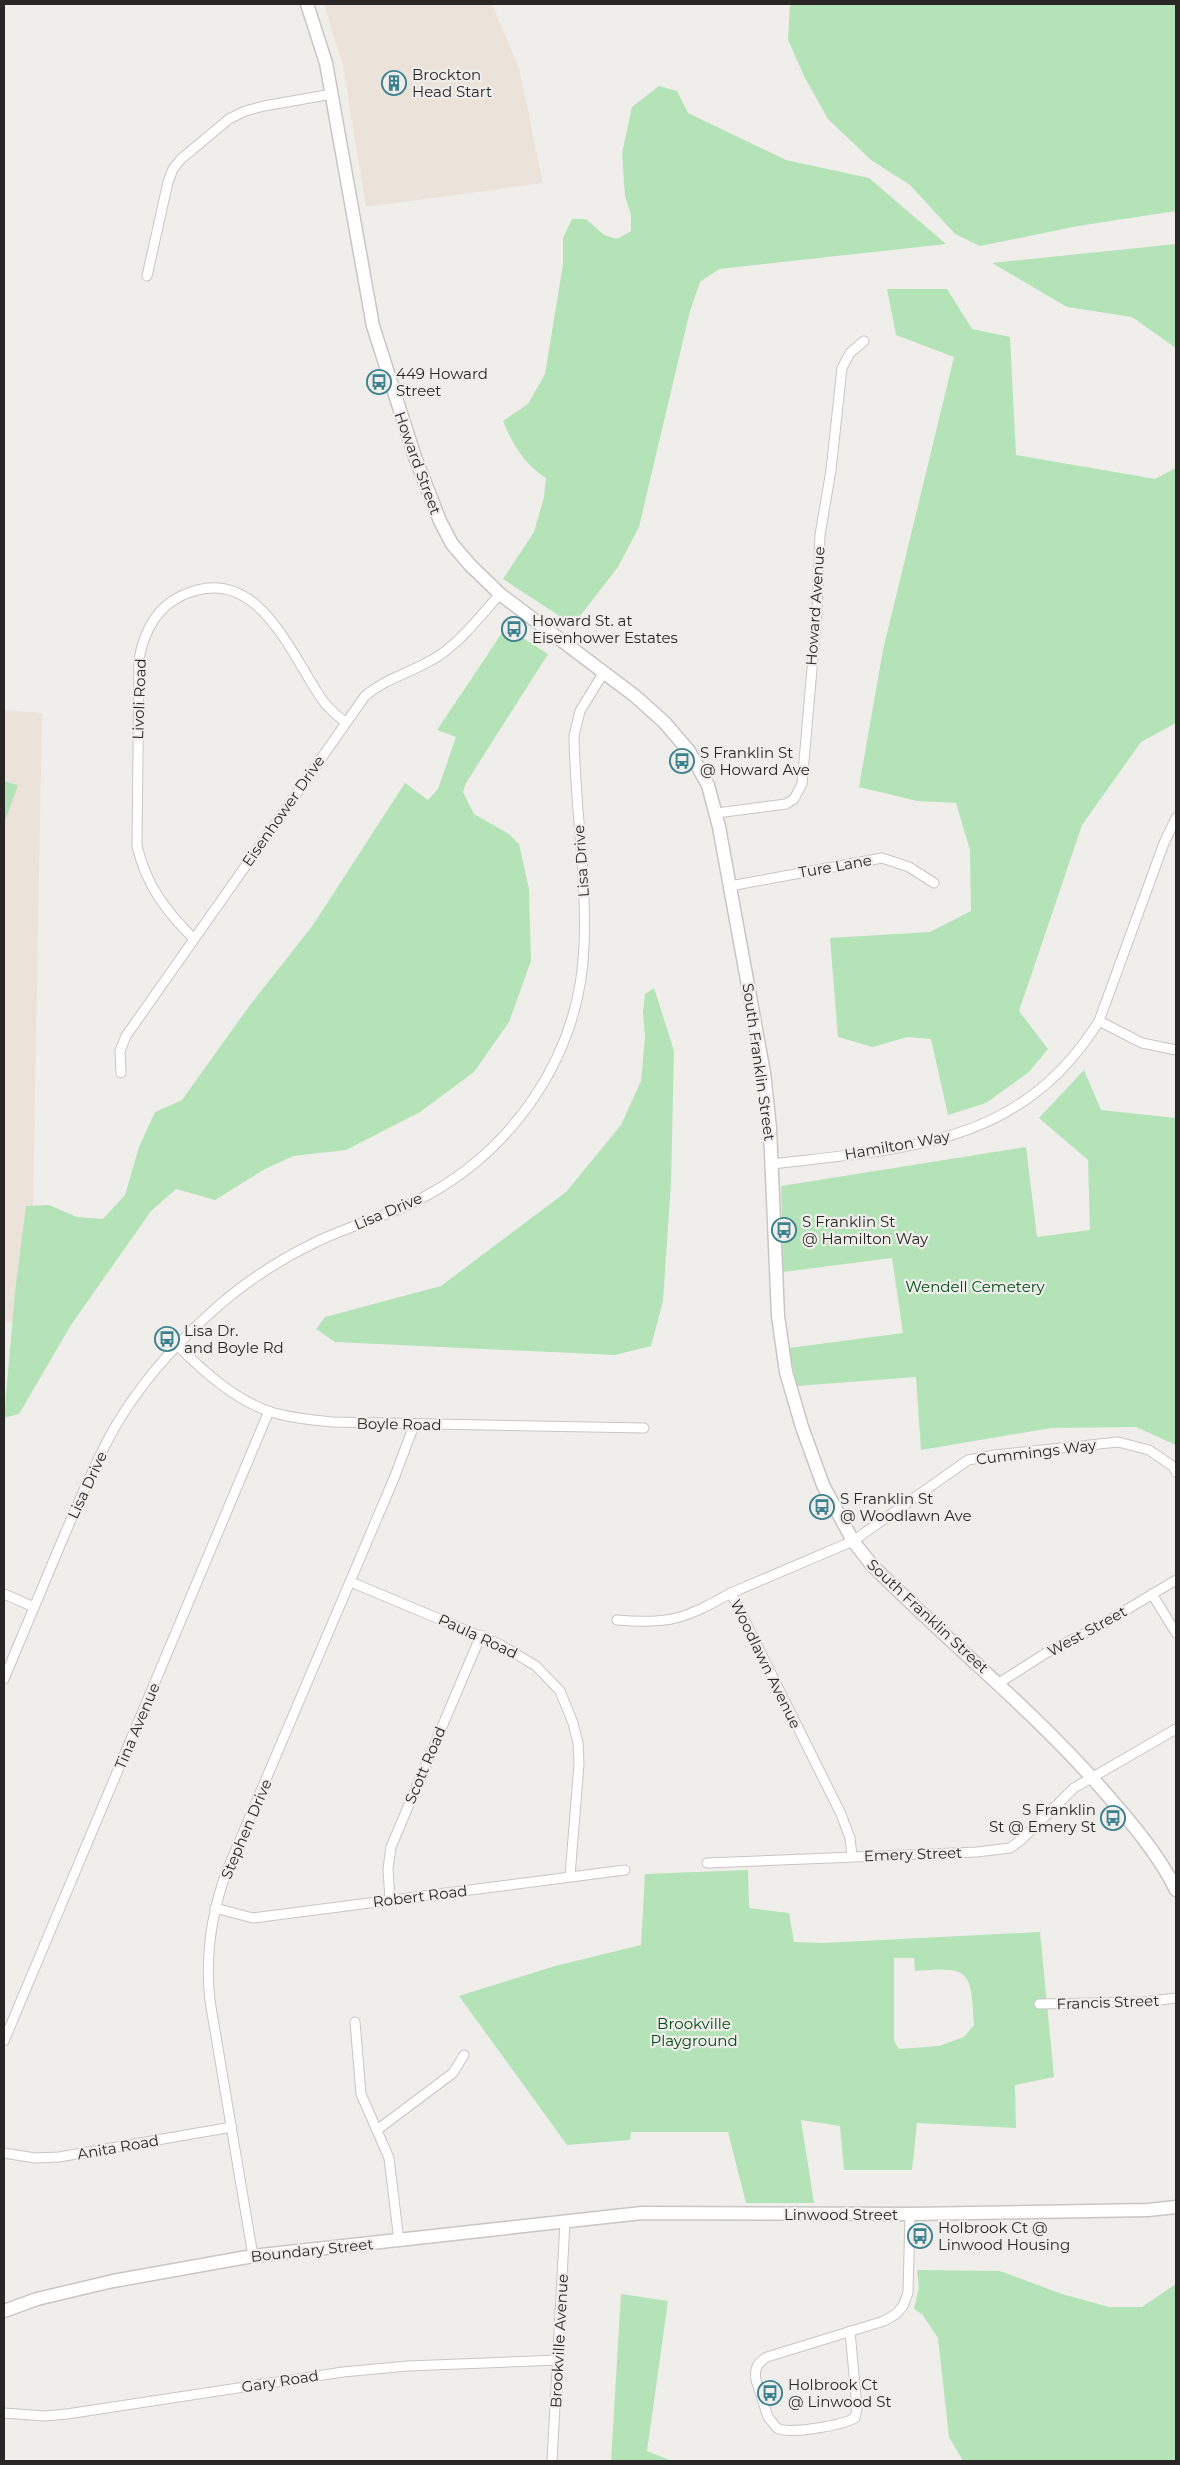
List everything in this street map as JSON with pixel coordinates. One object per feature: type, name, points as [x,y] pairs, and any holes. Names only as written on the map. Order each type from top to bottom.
[{"type":"main road","name":"Howard Street","points":[[307,4],[326,63],[366,292],[379,347],[428,493],[452,544],[470,566],[500,594],[650,708],[678,736],[695,760],[708,785]]},
{"type":"main road","name":"South Franklin Street","points":[[708,785],[716,813],[764,1073],[772,1164],[778,1316],[786,1372],[802,1427],[823,1484],[852,1541],[901,1594],[999,1683],[1091,1777],[1153,1852],[1176,1890]]},
{"type":"main road","name":"Linwood Street","points":[[626,2215],[657,2212],[910,2214],[1140,2210],[1176,2207]]},
{"type":"main road","name":"Boundary Street","points":[[4,2311],[37,2299],[113,2281],[253,2256],[626,2215]]},
{"type":"street","points":[[146,276],[168,182],[173,169],[181,159],[229,119],[245,111],[332,94]]},
{"type":"street","name":"Howard Avenue","points":[[716,813],[786,804],[794,799],[802,784],[817,611],[820,535],[831,470],[842,368],[850,353],[864,341]]},
{"type":"street","name":"Livoli Road","points":[[193,938],[157,898],[142,867],[137,846],[139,659],[145,635],[158,612],[170,602],[197,590],[217,589],[235,592],[249,598],[261,607],[276,625],[322,699],[345,722]]},
{"type":"street","name":"Eisenhower Drive","points":[[121,1073],[120,1051],[126,1036],[193,938],[365,696],[378,684],[419,667],[440,655],[500,594]]},
{"type":"street","name":"Lisa Drive","points":[[4,1679],[83,1492],[115,1428],[149,1378],[177,1345],[222,1302],[275,1265],[315,1242],[411,1203],[465,1171],[508,1133],[540,1090],[556,1061],[567,1032],[581,979],[585,921],[574,736],[580,711],[604,672]]},
{"type":"street","name":"Hamilton Way","points":[[772,1164],[928,1142],[967,1131],[1001,1116],[1042,1087],[1077,1052],[1099,1021],[1127,951],[1164,843],[1176,818]]},
{"type":"street","name":"Ture Lane","points":[[730,886],[882,858],[894,860],[909,867],[934,883]]},
{"type":"street","points":[[1099,1021],[1142,1043],[1176,1050]]},
{"type":"street","name":"Boyle Road","points":[[177,1345],[220,1383],[249,1402],[269,1411],[332,1422],[644,1428]]},
{"type":"street","name":"Tina Avenue","points":[[4,2041],[269,1411]]},
{"type":"street","name":"Stephen Drive","points":[[253,2256],[208,1981],[208,1948],[215,1908],[226,1873],[402,1461],[414,1424]]},
{"type":"street","name":"Cummings Way","points":[[852,1541],[968,1460],[995,1455],[1118,1442],[1149,1450],[1174,1467],[1176,1472]]},
{"type":"street","name":"Woodlawn Avenue","points":[[852,1541],[731,1593],[841,1814],[850,1838],[852,1856]]},
{"type":"street","name":"West Street","points":[[999,1683],[1176,1580]]},
{"type":"street","name":"Paula Road","points":[[351,1582],[502,1644],[536,1666],[560,1691],[573,1722],[578,1743],[579,1764],[570,1876]]},
{"type":"street","points":[[617,1620],[640,1622],[673,1620],[688,1616],[731,1593]]},
{"type":"street","points":[[4,1594],[34,1607]]},
{"type":"street","points":[[1152,1594],[1176,1633]]},
{"type":"street","name":"Scott Road","points":[[390,1900],[388,1869],[391,1847],[481,1636]]},
{"type":"street","name":"Emery Street","points":[[707,1863],[977,1852],[1010,1848],[1022,1840],[1074,1788],[1176,1728]]},
{"type":"street","name":"Robert Road","points":[[215,1908],[253,1918],[625,1870]]},
{"type":"street","name":"Francis Street","points":[[1039,2004],[1143,2002],[1176,1998]]},
{"type":"street","points":[[355,2022],[361,2094],[389,2158],[399,2240]]},
{"type":"street","points":[[377,2130],[453,2073],[464,2055]]},
{"type":"street","name":"Anita Road","points":[[4,2153],[35,2158],[59,2157],[232,2127]]},
{"type":"street","points":[[850,2331],[857,2408],[854,2418],[845,2424],[790,2430],[778,2428],[768,2417],[756,2380],[755,2373],[758,2364],[767,2357],[850,2331],[884,2321],[896,2314],[903,2306],[910,2280],[910,2214]]},
{"type":"street","name":"Brookville Avenue","points":[[552,2461],[565,2222]]},
{"type":"street","name":"Gary Road","points":[[4,2413],[45,2416],[67,2414],[371,2369],[558,2360]]},
{"type":"shaded area","points":[[324,4],[492,4],[519,68],[543,183],[366,207],[343,66]]},
{"type":"shaded area","points":[[4,710],[42,713],[31,1320],[4,1323]]},
{"type":"green space","points":[[790,4],[1176,4],[1176,211],[1078,226],[980,246],[955,234],[910,185],[871,160],[828,119],[804,76],[788,40]]},
{"type":"green space","points":[[659,86],[677,91],[688,113],[786,160],[869,178],[946,244],[719,269],[700,282],[690,311],[639,527],[618,567],[573,625],[503,579],[534,532],[544,497],[546,478],[525,460],[503,421],[528,404],[545,374],[563,264],[563,238],[572,219],[586,219],[604,235],[617,239],[631,231],[631,215],[625,196],[622,153],[632,107]]},
{"type":"green space","points":[[1176,244],[1176,348],[1132,317],[1067,307],[992,263]]},
{"type":"green space","points":[[887,289],[947,289],[972,329],[1010,337],[1016,455],[1155,479],[1176,468],[1176,723],[1141,742],[1082,825],[1019,1011],[1048,1049],[1029,1072],[986,1103],[948,1115],[931,1039],[907,1037],[873,1047],[838,1037],[830,938],[930,932],[971,911],[970,850],[956,803],[917,801],[859,787],[883,650],[954,357],[896,335]]},
{"type":"green space","points":[[506,627],[548,654],[466,783],[463,792],[474,814],[509,834],[519,844],[529,889],[531,961],[509,1022],[474,1072],[420,1112],[346,1150],[293,1156],[265,1169],[215,1200],[176,1189],[151,1211],[71,1325],[19,1414],[4,1418],[15,1292],[26,1206],[49,1205],[77,1217],[103,1219],[125,1195],[139,1147],[155,1112],[182,1100],[250,1005],[313,925],[405,783],[428,800],[438,789],[456,737],[437,730]]},
{"type":"green space","points":[[4,781],[18,785],[4,824]]},
{"type":"green space","points":[[654,988],[674,1051],[671,1183],[663,1301],[651,1346],[615,1355],[335,1342],[316,1329],[325,1317],[441,1286],[566,1192],[621,1125],[641,1081],[645,1038],[643,1012],[645,994]]},
{"type":"green space","name":"Wendell Cemetery","points":[[1084,1070],[1101,1110],[1176,1118],[1176,1445],[1136,1427],[1051,1428],[921,1450],[916,1377],[797,1386],[789,1348],[903,1333],[892,1258],[783,1272],[781,1186],[1026,1147],[1037,1237],[1090,1230],[1088,1160],[1039,1118]]},
{"type":"green space","name":"Brookville Playground","points":[[748,1870],[749,1908],[789,1913],[794,1942],[823,1943],[1040,1932],[1054,2077],[1015,2085],[1016,2128],[917,2123],[912,2170],[844,2170],[840,2126],[801,2120],[814,2203],[746,2203],[728,2132],[631,2132],[630,2140],[567,2145],[459,1996],[555,1966],[641,1945],[645,1874]],"holes":[[[894,1958],[914,1958],[915,1971],[947,1970],[957,1972],[964,1976],[969,1983],[974,2025],[964,2037],[939,2046],[899,2049],[894,2041]]]},
{"type":"green space","points":[[917,2270],[1000,2271],[1062,2294],[1109,2307],[1142,2307],[1176,2284],[1176,2461],[963,2461],[949,2437],[938,2338],[922,2314],[914,2309],[919,2287]]},
{"type":"green space","points":[[621,2294],[668,2301],[647,2451],[672,2461],[611,2461]]},
{"type":"place","name":"Brockton Head Start","points":[[394,83]]},
{"type":"place","name":"449 Howard Street","points":[[379,382]]},
{"type":"place","name":"Howard St. at Eisenhower Estates","points":[[514,629]]},
{"type":"place","name":"S Franklin St @ Howard Ave","points":[[682,761]]},
{"type":"place","name":"S Franklin St @ Hamilton Way","points":[[784,1230]]},
{"type":"place","name":"Lisa Dr. and Boyle Rd","points":[[167,1339]]},
{"type":"place","name":"S Franklin St @ Woodlawn Ave","points":[[822,1507]]},
{"type":"place","name":"S Franklin St @ Emery St","points":[[1113,1818]]},
{"type":"place","name":"Holbrook Ct @ Linwood Housing","points":[[920,2236]]},
{"type":"place","name":"Holbrook Ct @ Linwood St","points":[[770,2393]]}]
